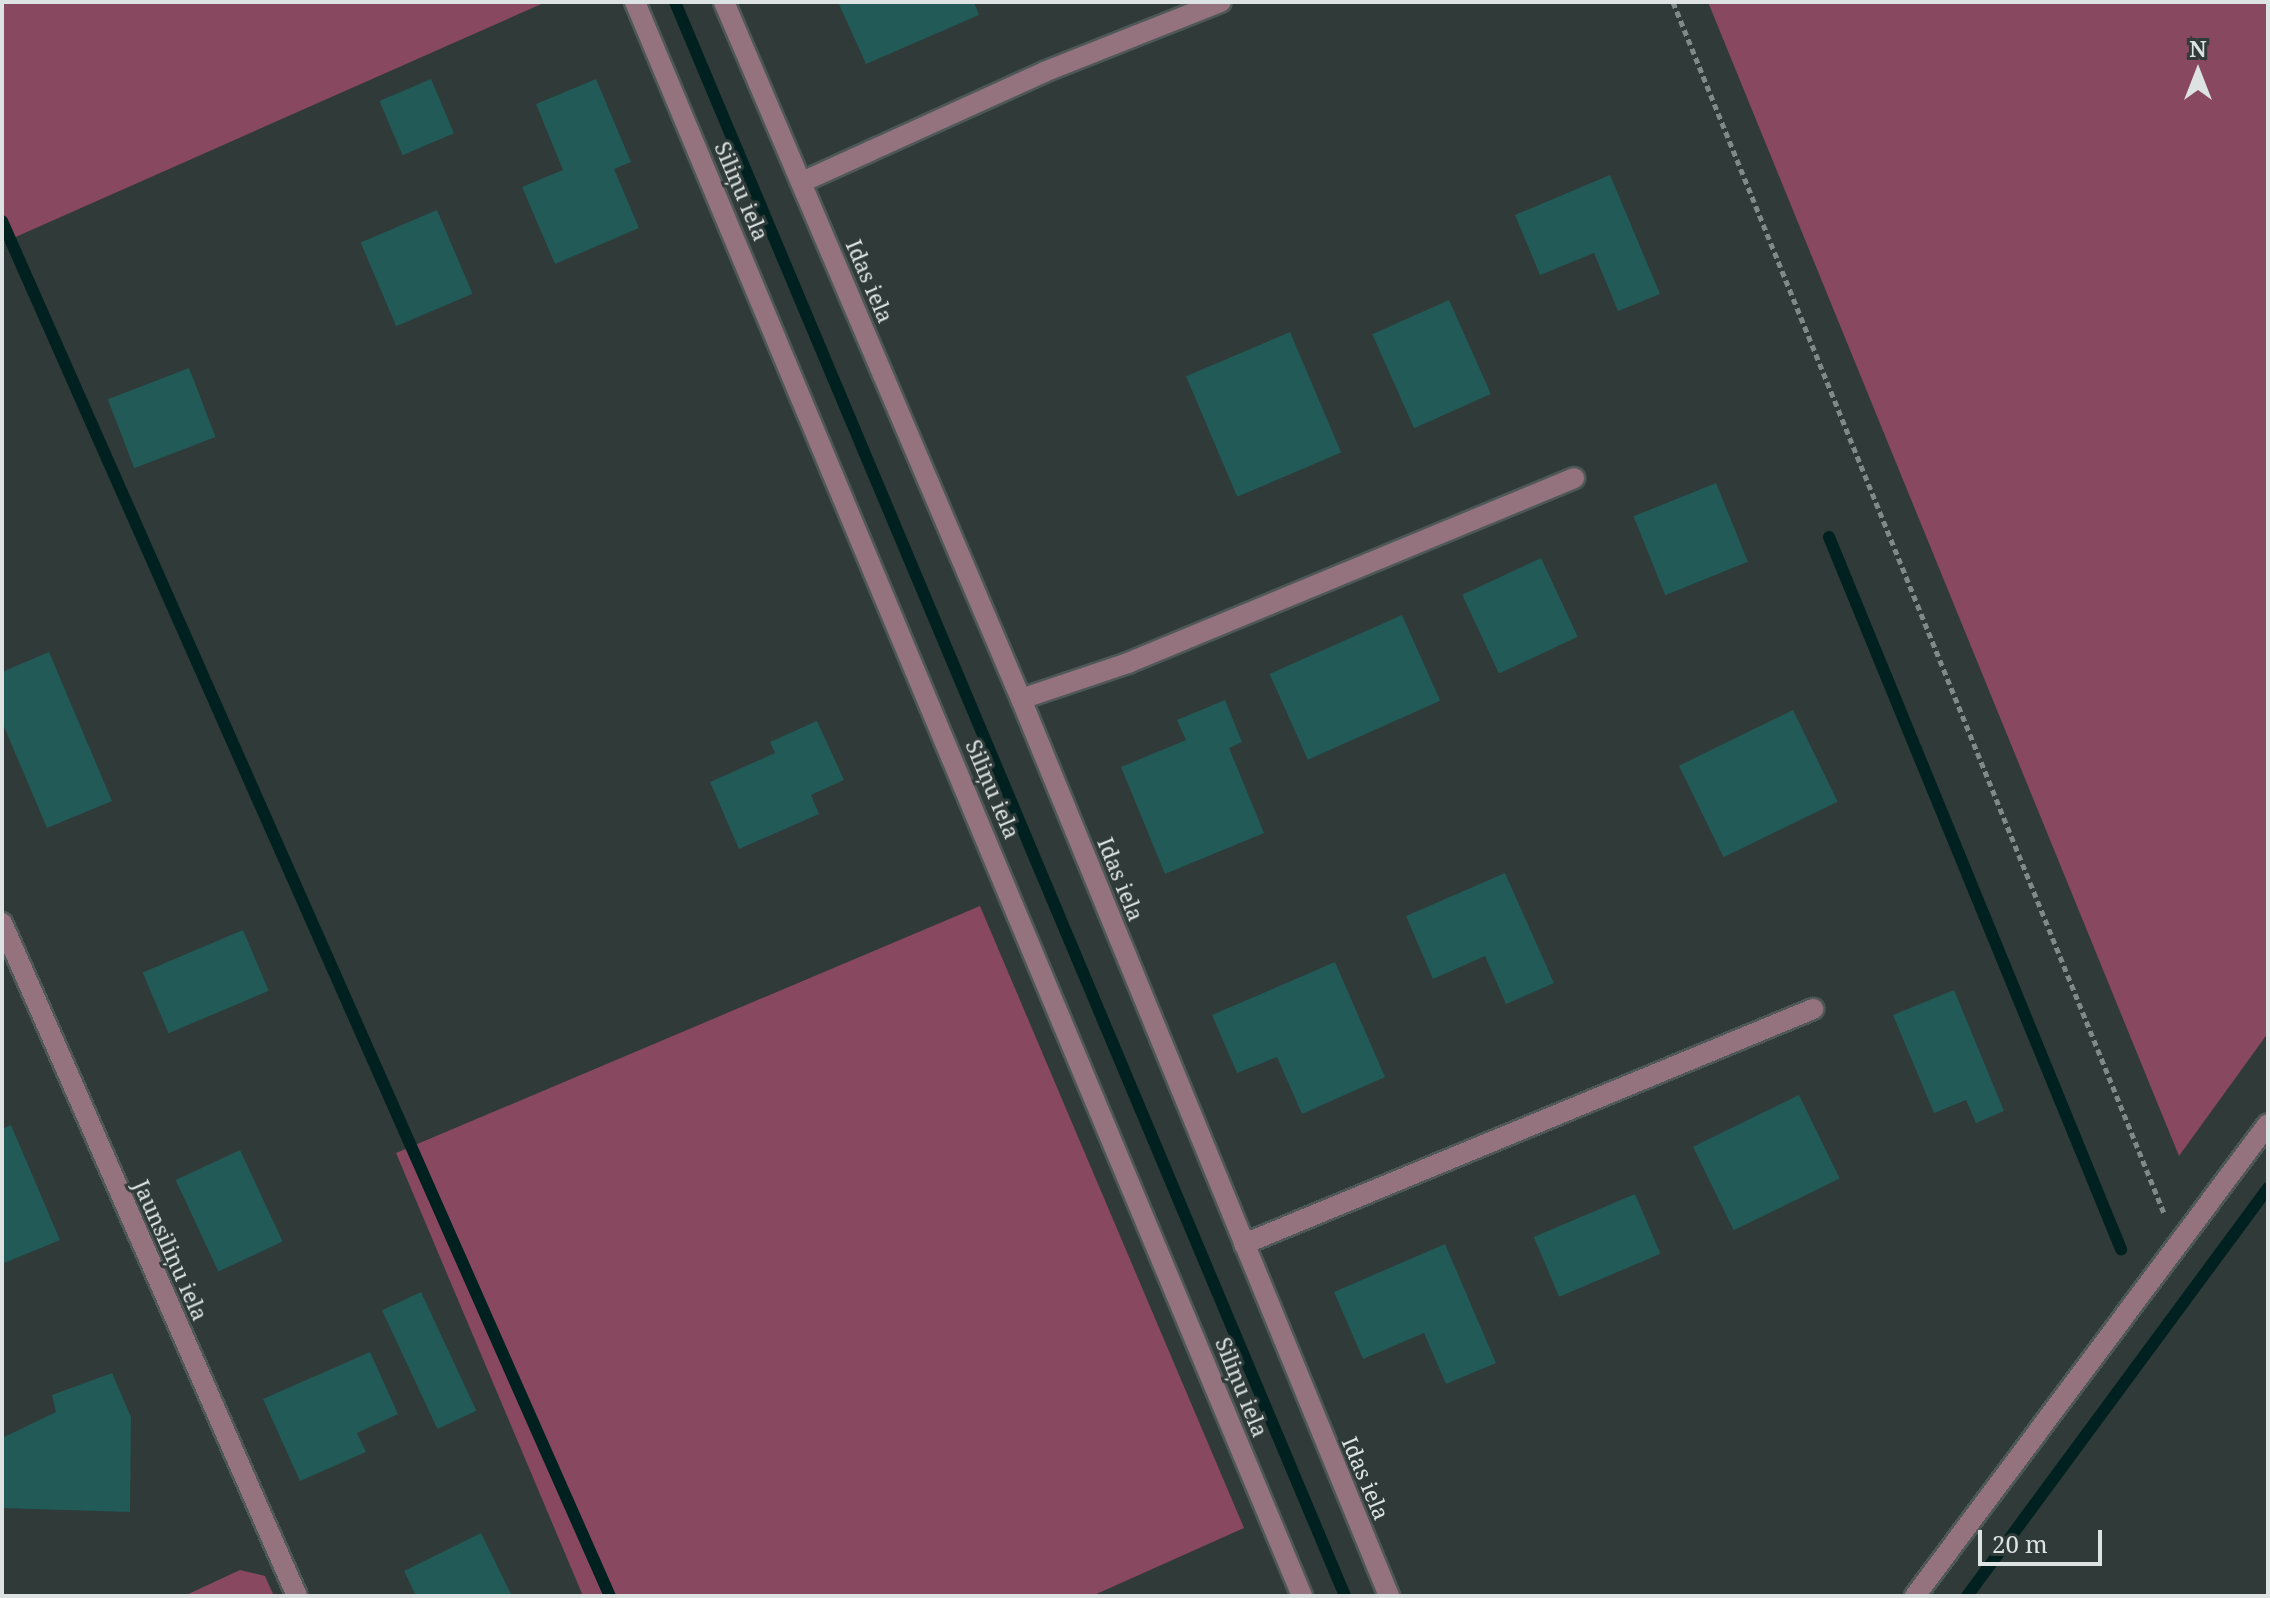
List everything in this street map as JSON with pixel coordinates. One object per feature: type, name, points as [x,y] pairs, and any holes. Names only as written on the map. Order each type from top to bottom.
[{"type":"street","name":"Siliņu iela","points":[[635,2],[1302,1596]]},
{"type":"street","name":"Idas iela","points":[[724,2],[1021,699],[1389,1596]]},
{"type":"street","points":[[802,182],[1044,72],[1221,2]]},
{"type":"street","points":[[1021,699],[1128,663],[1574,478]]},
{"type":"street","name":"Jaunsiliņu iela","points":[[2,923],[297,1596]]},
{"type":"street","points":[[1244,1244],[1813,1009]]},
{"type":"street","points":[[1915,1596],[2268,1124]]},
{"type":"path","points":[[1673,2],[2177,1245]]},
{"type":"shaded area","points":[[2,2],[546,2],[2,243]]},
{"type":"shaded area","points":[[1708,2],[2268,2],[2268,1033],[2179,1156]]},
{"type":"shaded area","points":[[980,906],[1244,1528],[1092,1596],[583,1596],[396,1153]]},
{"type":"shaded area","points":[[240,1570],[265,1576],[274,1596],[184,1596]]},
{"type":"building","points":[[838,2],[974,2],[979,15],[866,64]]},
{"type":"building","points":[[431,79],[454,133],[403,155],[379,101]]},
{"type":"building","points":[[596,79],[631,162],[614,169],[639,228],[555,264],[522,187],[563,170],[536,104]]},
{"type":"building","points":[[1610,175],[1660,294],[1618,311],[1594,253],[1540,275],[1515,215]]},
{"type":"building","points":[[437,210],[473,294],[396,326],[361,242]]},
{"type":"building","points":[[1449,300],[1491,394],[1414,428],[1372,334]]},
{"type":"building","points":[[1290,332],[1341,453],[1237,497],[1186,376]]},
{"type":"building","points":[[189,368],[216,437],[134,468],[108,399]]},
{"type":"building","points":[[1716,483],[1748,562],[1665,595],[1633,516]]},
{"type":"building","points":[[1541,558],[1578,637],[1499,674],[1462,595]]},
{"type":"building","points":[[1402,615],[1440,701],[1308,760],[1270,674]]},
{"type":"building","points":[[49,652],[112,801],[47,828],[2,722],[2,672]]},
{"type":"building","points":[[1225,700],[1242,742],[1229,748],[1264,833],[1165,874],[1121,767],[1186,740],[1177,720]]},
{"type":"building","points":[[1793,710],[1838,802],[1724,857],[1679,766]]},
{"type":"building","points":[[817,721],[844,780],[811,795],[819,814],[739,849],[710,782],[775,753],[770,742]]},
{"type":"building","points":[[1505,873],[1554,983],[1506,1004],[1485,956],[1433,979],[1406,916]]},
{"type":"building","points":[[243,930],[269,991],[168,1033],[143,973]]},
{"type":"building","points":[[1335,962],[1385,1077],[1302,1114],[1277,1057],[1237,1073],[1212,1015]]},
{"type":"building","points":[[1954,990],[2004,1111],[1976,1123],[1966,1100],[1934,1113],[1893,1015]]},
{"type":"building","points":[[1799,1095],[1840,1179],[1734,1230],[1693,1147]]},
{"type":"building","points":[[11,1125],[60,1240],[2,1264],[2,1129]]},
{"type":"building","points":[[240,1150],[283,1242],[218,1272],[176,1180]]},
{"type":"building","points":[[1635,1194],[1660,1254],[1559,1297],[1534,1237]]},
{"type":"building","points":[[1445,1244],[1496,1363],[1446,1384],[1424,1333],[1363,1359],[1334,1292]]},
{"type":"building","points":[[421,1292],[476,1411],[437,1429],[382,1310]]},
{"type":"building","points":[[370,1352],[398,1414],[357,1433],[366,1452],[300,1481],[263,1399]]},
{"type":"building","points":[[112,1373],[131,1417],[130,1512],[2,1508],[2,1438],[56,1412],[52,1395]]},
{"type":"building","points":[[481,1533],[512,1596],[416,1596],[404,1571]]},
{"type":"waterway","points":[[675,2],[1345,1596]]},
{"type":"waterway","points":[[2,221],[610,1596]]},
{"type":"waterway","points":[[1829,537],[2121,1249]]},
{"type":"waterway","points":[[1967,1596],[2268,1188]]}]
